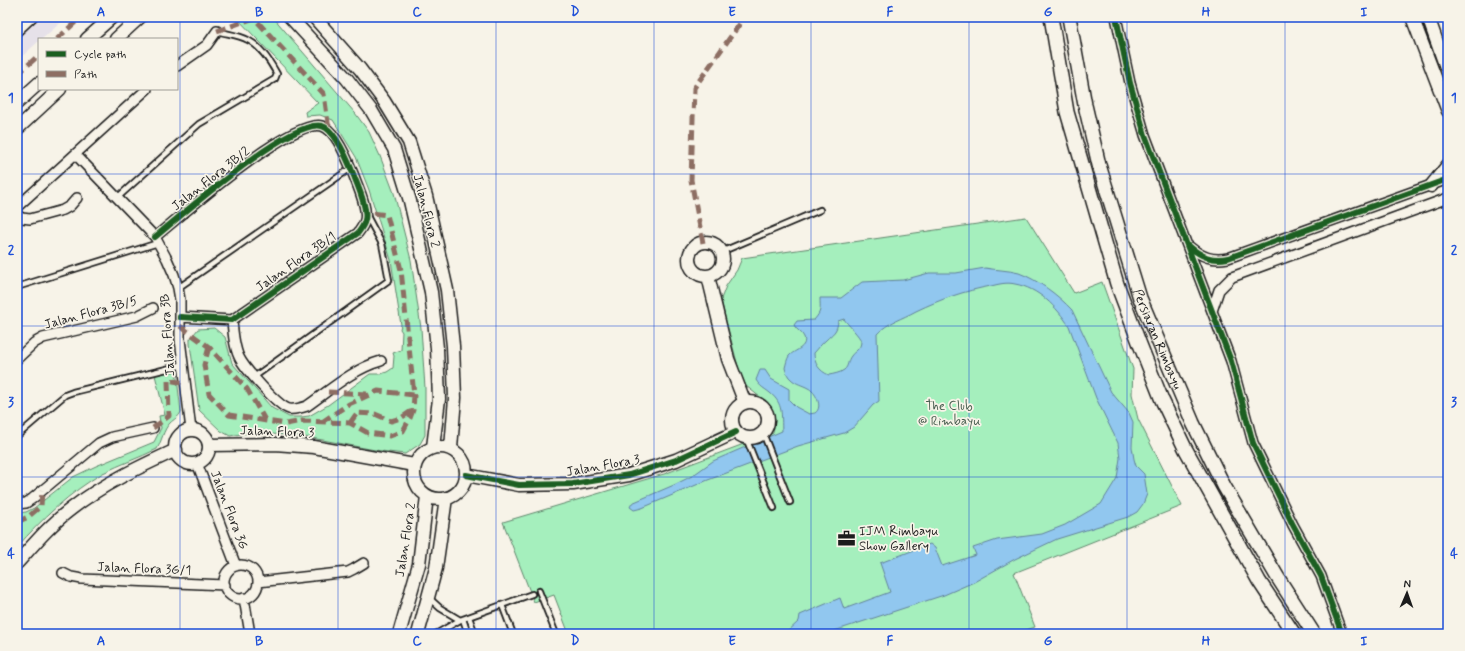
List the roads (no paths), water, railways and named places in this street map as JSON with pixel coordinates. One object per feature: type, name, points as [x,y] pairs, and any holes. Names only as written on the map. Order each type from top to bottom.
[{"type":"main road","name":"Persiaran Rimbayu","points":[[1051,17],[1067,112],[1117,284],[1138,342],[1162,400],[1186,448],[1259,581],[1294,634]]},
{"type":"main road","name":"Persiaran Rimbayu","points":[[1069,17],[1085,105],[1099,165],[1140,298],[1193,423],[1224,486],[1278,578],[1314,634]]},
{"type":"street","points":[[17,31],[32,17]]},
{"type":"street","points":[[88,38],[112,17]]},
{"type":"street","points":[[117,38],[140,17]]},
{"type":"street","name":"Jalan Flora 2","points":[[290,17],[347,79],[371,110],[394,149],[410,201],[431,292],[437,348],[439,399],[433,448]]},
{"type":"street","name":"Jalan Flora 2","points":[[314,17],[360,69],[384,101],[408,142],[424,190],[447,297],[453,346],[455,398],[451,448]]},
{"type":"street","points":[[1116,17],[1130,83],[1145,135],[1189,246],[1231,361],[1253,443],[1293,525],[1321,576],[1342,634]]},
{"type":"street","points":[[1412,17],[1448,111]]},
{"type":"street","points":[[1428,17],[1448,73]]},
{"type":"street","points":[[178,65],[207,45],[217,31]]},
{"type":"street","points":[[17,103],[38,84]]},
{"type":"street","points":[[17,128],[59,90]]},
{"type":"street","points":[[17,207],[146,90]]},
{"type":"street","name":"Jalan Flora 3B/2","points":[[157,240],[229,175],[279,142],[310,126],[322,126],[329,130],[335,137],[351,168]]},
{"type":"street","name":"Jalan Flora 3B","points":[[76,155],[157,240],[167,259],[178,288],[180,339],[191,430]]},
{"type":"street","points":[[1431,186],[1448,165]]},
{"type":"street","points":[[351,168],[365,212]]},
{"type":"street","points":[[1189,246],[1204,257],[1219,260],[1228,258],[1448,179]]},
{"type":"street","points":[[17,215],[22,218],[30,219],[64,210],[77,198]]},
{"type":"street","points":[[1212,311],[1219,290],[1232,277],[1240,273],[1448,198]]},
{"type":"street","name":"Jalan Flora 3B/1","points":[[232,320],[358,233],[365,220],[365,212]]},
{"type":"street","points":[[703,243],[714,244],[721,252],[723,263],[721,268],[713,275],[708,276],[696,273],[692,269],[689,258],[693,248],[703,243]]},
{"type":"street","points":[[708,276],[728,359],[745,403]]},
{"type":"street","name":"Jalan Flora 3B/5","points":[[17,359],[43,338],[137,316],[146,313],[153,308]]},
{"type":"street","points":[[180,317],[232,320],[235,344],[240,358],[254,377],[282,406],[289,409],[298,409],[307,406],[359,369],[369,364],[381,361]]},
{"type":"street","points":[[745,403],[756,403],[762,406],[766,411],[768,422],[764,434],[744,437],[732,421],[735,410],[745,403]]},
{"type":"street","points":[[17,504],[26,503],[32,499],[105,439],[153,428]]},
{"type":"street","points":[[191,430],[201,432],[205,436],[209,445],[204,458],[197,463],[187,463],[182,460],[176,450],[175,445],[177,439],[185,431],[191,430]]},
{"type":"street","name":"Jalan Flora 3","points":[[466,475],[519,485],[573,484],[629,475],[744,437]]},
{"type":"street","name":"Jalan Flora 3","points":[[209,445],[275,444],[314,447],[414,465]]},
{"type":"street","points":[[433,448],[451,448],[462,459],[466,467],[464,484],[459,491],[446,498],[435,499],[427,496],[415,483],[413,474],[414,465],[418,457],[425,451],[433,448]]},
{"type":"street","points":[[17,563],[70,509],[124,474],[176,450]]},
{"type":"street","name":"Jalan Flora 3G","points":[[197,463],[236,566]]},
{"type":"street","name":"Jalan Flora 2","points":[[399,634],[419,564],[427,496]]},
{"type":"street","points":[[418,634],[436,568],[446,498]]},
{"type":"street","points":[[225,585],[230,594],[234,597],[244,598],[255,591],[258,582],[348,572],[364,563]]},
{"type":"street","name":"Jalan Flora 3G","points":[[225,585],[225,577],[232,568],[236,566],[251,569],[257,577],[258,582]]},
{"type":"street","name":"Jalan Flora 3G/1","points":[[63,573],[71,578],[82,580],[225,585]]},
{"type":"street","points":[[244,598],[250,634]]},
{"type":"lane","points":[[117,198],[199,124],[275,79],[277,74],[274,68],[256,46],[249,40],[217,31]]},
{"type":"lane","points":[[178,288],[351,168]]},
{"type":"lane","points":[[721,252],[820,210]]},
{"type":"lane","points":[[254,377],[389,280],[382,244],[365,212]]},
{"type":"lane","points":[[17,287],[157,240]]},
{"type":"lane","points":[[17,436],[65,395],[72,392],[183,365]]},
{"type":"lane","points":[[764,434],[790,502]]},
{"type":"lane","points":[[744,437],[758,466],[774,508]]},
{"type":"lane","points":[[539,591],[556,634]]},
{"type":"lane","points":[[436,634],[461,619],[532,594]]},
{"type":"lane","points":[[429,598],[440,608],[461,619],[468,634]]},
{"type":"lane","points":[[502,605],[513,634]]},
{"type":"lane","points":[[469,617],[475,634]]},
{"type":"water","points":[[985,268],[1019,273],[1047,288],[1072,310],[1111,392],[1129,413],[1133,422],[1132,447],[1134,459],[1136,466],[1144,474],[1147,494],[1143,504],[1137,512],[1128,517],[1057,539],[1015,559],[974,582],[944,595],[825,634],[785,634],[799,621],[800,615],[840,598],[844,609],[890,592],[880,563],[930,544],[935,548],[942,566],[976,555],[973,548],[997,540],[1042,534],[1065,525],[1101,504],[1117,478],[1120,458],[1118,443],[1096,398],[1069,326],[1059,312],[1046,299],[1023,286],[1009,283],[971,290],[944,299],[895,321],[881,330],[877,334],[879,401],[873,405],[854,427],[844,433],[798,446],[708,480],[642,508],[634,510],[630,507],[632,503],[692,476],[713,461],[782,431],[781,410],[778,401],[756,380],[760,370],[765,370],[771,379],[789,389],[789,400],[796,407],[809,414],[815,413],[818,410],[818,399],[813,392],[790,378],[785,368],[789,356],[800,348],[805,341],[803,335],[794,325],[797,321],[814,320],[817,317],[820,307],[820,298],[841,298],[862,282],[903,280],[929,273],[956,273]],"holes":[[[844,319],[858,336],[861,344],[852,354],[847,367],[844,370],[839,373],[829,375],[822,371],[818,366],[814,353],[834,332],[837,328],[838,321]]]},
{"type":"place","name":"IJM Rimbayu Show Gallery","points":[[846,538]]},
{"type":"park label","name":"The Club @ Rimbayu","points":[[949,414]]}]
